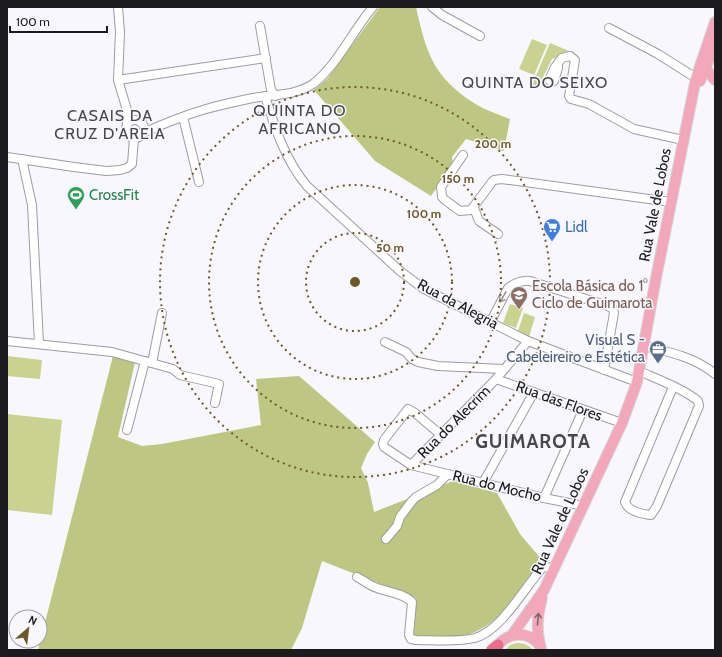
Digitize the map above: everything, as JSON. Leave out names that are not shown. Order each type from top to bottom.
[{"type":"main road","name":"Rua Vale de Lobos","points":[[544,590],[622,423],[638,382],[683,140],[704,50],[715,22]]},
{"type":"main road","name":"Rua Vale de Lobos","points":[[695,86],[710,68],[715,45]]},
{"type":"main road","name":"Rua Vale de Lobos","points":[[704,50],[704,64],[710,68]]},
{"type":"main road","points":[[695,86],[706,81],[715,81],[710,68],[715,56]]},
{"type":"main road","points":[[495,648],[504,639],[512,635],[544,590]]},
{"type":"main road","points":[[541,649],[537,635],[538,619],[544,590]]},
{"type":"main road","points":[[512,635],[526,636],[537,643],[541,649]]},
{"type":"street","points":[[118,7],[120,32],[118,80],[127,110],[126,132],[129,136],[134,138],[140,137],[143,133],[157,127],[207,109],[265,96],[275,96],[300,91],[318,79],[332,64],[373,7]]},
{"type":"street","points":[[432,7],[442,15],[480,36]]},
{"type":"street","points":[[260,26],[271,90],[275,96]]},
{"type":"street","points":[[609,28],[658,54],[695,86]]},
{"type":"street","points":[[558,64],[565,56],[570,56],[575,60],[569,96],[571,99],[589,104],[634,129],[683,140]]},
{"type":"street","points":[[118,80],[266,58]]},
{"type":"street","name":"Rua da Alegria","points":[[265,96],[286,153],[297,174],[307,186],[400,271],[424,289],[528,341],[638,382]]},
{"type":"street","points":[[127,110],[140,122],[144,130],[143,133]]},
{"type":"street","points":[[183,117],[198,182]]},
{"type":"street","points":[[127,123],[132,120],[157,127]]},
{"type":"street","points":[[7,157],[74,167],[120,170],[127,168],[132,164],[134,138]]},
{"type":"street","points":[[463,155],[441,187],[440,192],[445,200],[460,210],[469,211],[474,208],[492,182],[494,180],[502,179],[671,202]]},
{"type":"street","points":[[22,159],[32,205],[39,344]]},
{"type":"street","points":[[474,208],[479,221],[498,234]]},
{"type":"street","points":[[490,321],[508,288],[512,284],[523,280],[610,307],[614,313],[604,370]]},
{"type":"street","points":[[127,430],[149,362],[162,313]]},
{"type":"street","name":"Rua do Alecrim","points":[[411,465],[496,379],[528,341]]},
{"type":"street","points":[[7,342],[112,352],[173,369],[180,375],[219,384],[215,403]]},
{"type":"street","points":[[385,342],[409,353],[412,359],[418,362],[438,366],[503,370]]},
{"type":"street","points":[[644,346],[672,353],[694,361],[715,374]]},
{"type":"street","points":[[639,371],[693,396],[698,401],[699,406],[657,506],[651,515],[645,514],[629,508],[625,502],[673,387]]},
{"type":"street","name":"Rua das Flores","points":[[496,379],[622,423]]},
{"type":"street","points":[[483,483],[534,392]]},
{"type":"street","points":[[411,465],[384,447],[383,444],[405,412],[408,409],[411,410],[441,435]]},
{"type":"street","points":[[544,498],[583,410]]},
{"type":"street","name":"Rua do Mocho","points":[[411,465],[544,498],[584,506]]},
{"type":"street","points":[[386,539],[397,526],[400,517],[412,501],[416,497],[437,485],[448,474]]},
{"type":"street","points":[[357,577],[375,588],[402,596],[412,602],[409,635],[411,639],[458,639],[475,638],[491,629],[505,616],[543,567],[555,568]]},
{"type":"green space","points":[[380,7],[416,7],[428,50],[440,73],[460,93],[474,103],[510,119],[504,151],[466,139],[452,157],[453,164],[431,196],[375,161],[314,90],[327,79]]},
{"type":"green space","points":[[532,39],[547,45],[534,75],[519,69]]},
{"type":"green space","points":[[550,43],[569,51],[552,59],[540,83],[536,86],[532,85]]},
{"type":"green space","points":[[510,304],[523,308],[516,328],[503,323]]},
{"type":"green space","points":[[524,313],[535,317],[529,337],[518,331]]},
{"type":"green space","points":[[7,356],[42,360],[40,379],[7,376]]},
{"type":"green space","points":[[113,356],[135,362],[118,437],[142,446],[162,444],[261,425],[256,379],[299,376],[375,442],[367,454],[361,468],[368,483],[374,512],[453,481],[497,493],[520,534],[542,560],[510,604],[490,623],[467,635],[448,638],[414,636],[416,598],[322,561],[302,628],[291,650],[38,650],[48,649],[48,611]]},
{"type":"green space","points":[[7,414],[62,420],[52,515],[7,510]]},
{"type":"green space","points":[[516,643],[525,644],[533,650],[505,650],[510,645]]},
{"type":"place","name":"CrossFit","points":[[76,210]]},
{"type":"place","name":"Lidl","points":[[552,242]]},
{"type":"place","name":"Escola Básica do 1° Ciclo de Guimarota","points":[[519,310]]},
{"type":"place","name":"Visual S - Cabeleireiro e Estética","points":[[658,364]]},
{"type":"district","name":"QUINTA DO SEIXO","points":[[535,82]]},
{"type":"district","name":"QUINTA DO AFRICANO","points":[[300,119]]},
{"type":"district","name":"CASAIS DA CRUZ D'AREIA","points":[[110,124]]},
{"type":"district","name":"GUIMAROTA","points":[[533,441]]}]
